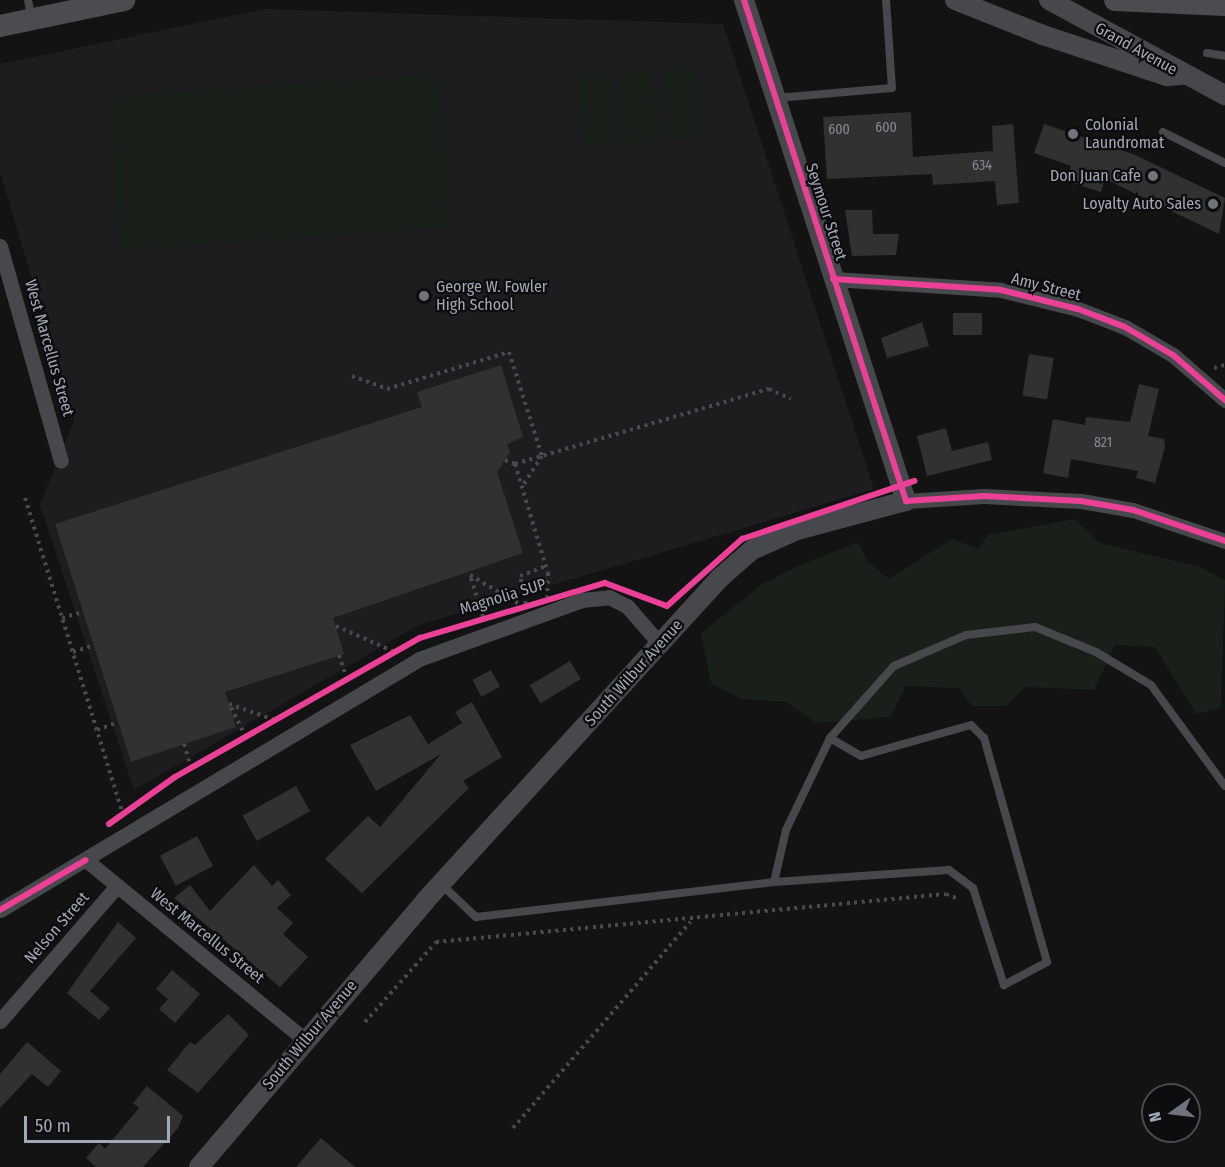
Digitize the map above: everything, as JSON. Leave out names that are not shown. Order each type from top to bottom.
[{"type":"main road","points":[[0,26],[30,10],[124,0]]},
{"type":"main road","points":[[1115,0],[1225,5]]},
{"type":"street","name":"Seymour Street","points":[[744,0],[906,501]]},
{"type":"street","points":[[955,0],[1055,39],[1167,76],[1183,75]]},
{"type":"street","name":"Grand Avenue","points":[[1049,0],[1183,75],[1225,95]]},
{"type":"street","name":"West Marcellus Street","points":[[0,246],[61,461]]},
{"type":"street","name":"Amy Street","points":[[833,279],[1001,290],[1078,309],[1125,327],[1173,355],[1225,400]]},
{"type":"street","name":"South Wilbur Avenue","points":[[199,1167],[305,1040],[441,884],[659,643],[752,550],[797,530],[906,501],[984,496],[1081,501],[1133,510],[1225,541]]},
{"type":"street","points":[[0,910],[86,860],[188,793],[419,659],[582,600],[609,597],[627,606],[659,643]]},
{"type":"street","name":"West Marcellus Street","points":[[86,860],[305,1040]]},
{"type":"street","name":"Nelson Street","points":[[0,1021],[117,886]]},
{"type":"lane","points":[[775,98],[892,88],[886,0]]},
{"type":"lane","points":[[1207,53],[1225,57]]},
{"type":"lane","points":[[1163,132],[1225,163]]},
{"type":"lane","points":[[774,882],[786,830],[830,738],[894,666],[966,635],[1035,627],[1096,652],[1151,685],[1225,786]]},
{"type":"lane","points":[[441,884],[476,917],[774,882],[949,870],[972,888],[1004,984],[1047,962],[984,738],[971,725],[861,756],[830,738]]},
{"type":"path","points":[[352,376],[387,389],[510,352],[542,456],[522,487]]},
{"type":"path","points":[[1214,368],[1225,365]]},
{"type":"path","points":[[505,459],[515,464],[769,389],[791,399]]},
{"type":"path","points":[[515,464],[546,566],[547,598]]},
{"type":"path","points":[[25,498],[122,811]]},
{"type":"path","points":[[525,605],[520,576],[546,566]]},
{"type":"path","points":[[483,617],[470,575],[525,605]]},
{"type":"path","points":[[62,618],[83,612]]},
{"type":"path","points":[[336,626],[395,652]]},
{"type":"path","points":[[73,652],[94,645]]},
{"type":"path","points":[[386,657],[404,647]]},
{"type":"path","points":[[339,655],[346,680]]},
{"type":"path","points":[[336,686],[356,674]]},
{"type":"path","points":[[246,737],[229,704],[275,720]]},
{"type":"path","points":[[266,726],[286,714]]},
{"type":"path","points":[[97,730],[118,722]]},
{"type":"path","points":[[237,742],[256,731]]},
{"type":"path","points":[[184,744],[191,768]]},
{"type":"path","points":[[183,773],[200,763]]},
{"type":"path","points":[[115,817],[131,805]]},
{"type":"path","points":[[365,1022],[436,942],[690,922],[946,894],[959,899]]},
{"type":"path","points":[[513,1128],[690,922]]},
{"type":"shaded area","name":"George W. Fowler High School","points":[[265,9],[723,24],[874,489],[419,625],[134,790],[40,505],[74,420],[0,172],[0,64]]},
{"type":"shaded area","points":[[696,68],[700,137],[668,139],[664,70]]},
{"type":"shaded area","points":[[653,72],[658,141],[626,143],[621,74]]},
{"type":"shaded area","points":[[438,74],[449,227],[120,250],[110,97]]},
{"type":"shaded area","points":[[611,74],[616,143],[584,145],[579,76]]},
{"type":"shaded area","points":[[1075,519],[1100,543],[1200,567],[1225,580],[1221,708],[1196,714],[1155,647],[1115,645],[1094,690],[1025,687],[1006,706],[972,706],[959,688],[906,686],[890,717],[816,723],[786,702],[741,699],[711,683],[701,633],[761,585],[795,567],[858,542],[867,561],[889,579],[952,539],[978,549],[988,535]]},
{"type":"building","points":[[911,112],[913,157],[993,151],[992,126],[1013,124],[1019,203],[997,205],[995,181],[933,185],[932,174],[827,179],[823,117]]},
{"type":"building","points":[[1044,124],[1133,154],[1225,198],[1219,234],[1105,179],[1101,192],[1066,181],[1071,166],[1034,153]]},
{"type":"building","points":[[845,210],[872,210],[873,234],[899,234],[896,255],[852,256]]},
{"type":"building","points":[[953,313],[982,313],[982,335],[953,335]]},
{"type":"building","points":[[922,322],[929,346],[887,358],[881,338]]},
{"type":"building","points":[[1029,354],[1054,358],[1047,399],[1022,395]]},
{"type":"building","points":[[501,365],[523,437],[507,444],[510,452],[497,472],[523,553],[333,618],[344,654],[225,692],[236,727],[131,762],[55,524],[422,407],[417,392]]},
{"type":"building","points":[[1139,384],[1159,389],[1148,436],[1164,439],[1165,447],[1155,483],[1136,478],[1138,471],[1071,459],[1068,478],[1043,473],[1053,419],[1085,425],[1086,417],[1130,422]]},
{"type":"building","points":[[946,428],[952,451],[988,442],[992,460],[927,476],[917,436]]},
{"type":"building","points":[[570,661],[581,679],[541,703],[530,685]]},
{"type":"building","points":[[491,670],[500,687],[481,697],[472,680]]},
{"type":"building","points":[[472,702],[502,757],[463,781],[469,788],[362,893],[325,859],[368,816],[380,827],[441,754],[376,791],[350,745],[410,715],[428,744],[462,723],[455,712]]},
{"type":"building","points":[[296,786],[310,811],[257,841],[243,816]]},
{"type":"building","points":[[197,836],[213,866],[176,886],[160,856]]},
{"type":"building","points":[[254,865],[272,886],[278,880],[291,895],[277,908],[293,923],[283,934],[308,957],[280,987],[174,898],[190,885],[210,911]]},
{"type":"building","points":[[118,922],[136,938],[90,991],[110,1008],[99,1020],[67,993]]},
{"type":"building","points":[[172,970],[200,994],[175,1023],[159,1009],[168,999],[156,989]]},
{"type":"building","points":[[228,1014],[249,1035],[198,1093],[167,1070],[190,1042],[195,1045]]},
{"type":"building","points":[[27,1042],[61,1071],[48,1087],[32,1074],[0,1108],[0,1074]]},
{"type":"building","points":[[147,1086],[183,1116],[178,1128],[143,1167],[96,1167],[86,1158],[99,1143],[105,1149],[139,1108],[133,1103]]},
{"type":"building","points":[[321,1138],[355,1167],[296,1167]]},
{"type":"cycle path","points":[[744,0],[906,501],[984,496],[1081,501],[1133,510],[1225,541]]},
{"type":"cycle path","points":[[833,279],[1001,290],[1078,309],[1125,327],[1173,355],[1225,400]]},
{"type":"cycle path","name":"Magnolia SUP","points":[[109,824],[175,777],[420,638],[605,583],[667,606],[742,539],[914,481]]},
{"type":"cycle path","points":[[0,910],[86,860]]},
{"type":"place","name":"Colonial Laundromat","points":[[1073,134]]},
{"type":"place","name":"Don Juan Cafe","points":[[1153,176]]},
{"type":"place","name":"Loyalty Auto Sales","points":[[1213,204]]},
{"type":"place","name":"George W. Fowler High School","points":[[424,296]]}]
